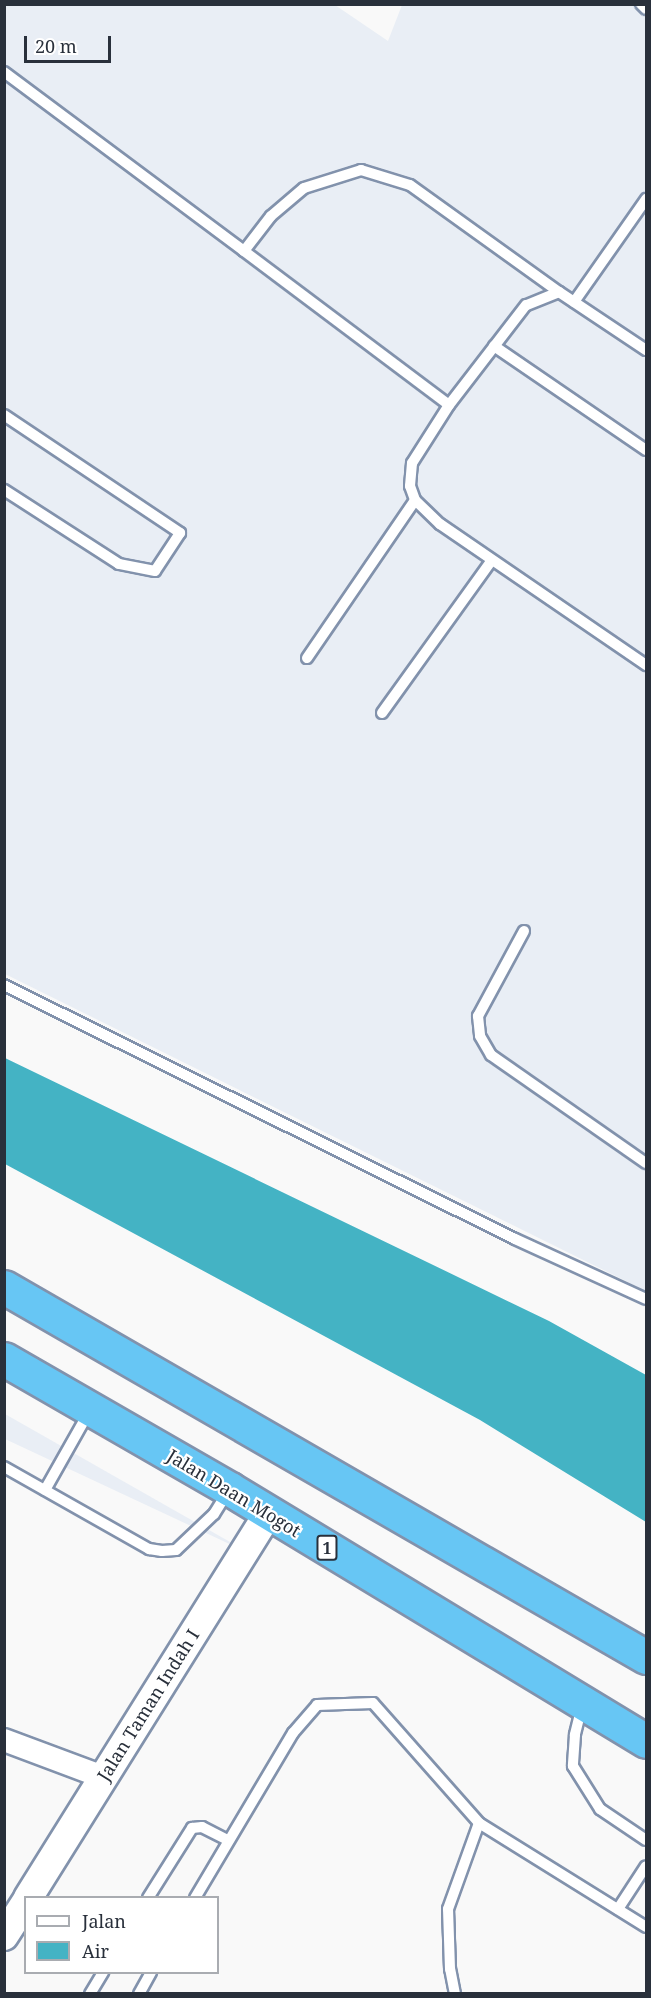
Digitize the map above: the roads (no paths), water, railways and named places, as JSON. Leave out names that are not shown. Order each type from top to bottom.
[{"type":"highway","points":[[4,1287],[646,1657]]},
{"type":"highway","name":"Jalan Daan Mogot","points":[[4,1359],[230,1489],[646,1741]]},
{"type":"street","name":"Jalan Taman Indah I","points":[[29,1896],[269,1513]]},
{"type":"street","points":[[4,1740],[104,1777]]},
{"type":"lane","points":[[641,4],[646,9]]},
{"type":"lane","points":[[4,72],[448,405]]},
{"type":"lane","points":[[244,251],[272,216],[304,188],[361,170],[410,185],[559,292],[646,350]]},
{"type":"lane","points":[[574,302],[646,199]]},
{"type":"lane","points":[[559,292],[526,305],[448,405],[412,463],[410,486],[415,500],[440,524],[646,665]]},
{"type":"lane","points":[[494,346],[646,450]]},
{"type":"lane","points":[[4,415],[180,533],[155,571],[119,564],[4,490]]},
{"type":"lane","points":[[307,658],[415,500]]},
{"type":"lane","points":[[382,713],[492,560]]},
{"type":"lane","points":[[524,931],[478,1016],[480,1036],[491,1055],[646,1163]]},
{"type":"lane","points":[[4,985],[515,1239],[646,1299]]},
{"type":"lane","points":[[45,1490],[91,1408]]},
{"type":"lane","points":[[4,1467],[149,1549],[162,1551],[176,1550],[214,1514],[230,1489]]},
{"type":"lane","points":[[196,1896],[293,1732],[317,1705],[373,1703],[479,1824],[618,1909],[645,1923]]},
{"type":"lane","points":[[583,1703],[575,1735],[573,1766],[600,1809],[646,1840]]},
{"type":"lane","points":[[455,1994],[450,1969],[448,1909],[479,1824]]},
{"type":"lane","points":[[149,1896],[192,1828],[202,1827],[228,1840]]},
{"type":"lane","points":[[618,1909],[646,1866]]},
{"type":"lane","points":[[90,1994],[102,1974]]},
{"type":"lane","points":[[139,1994],[150,1974]]},
{"type":"water","points":[[5,1058],[549,1321],[646,1375],[646,1522],[480,1420],[5,1164]]}]
